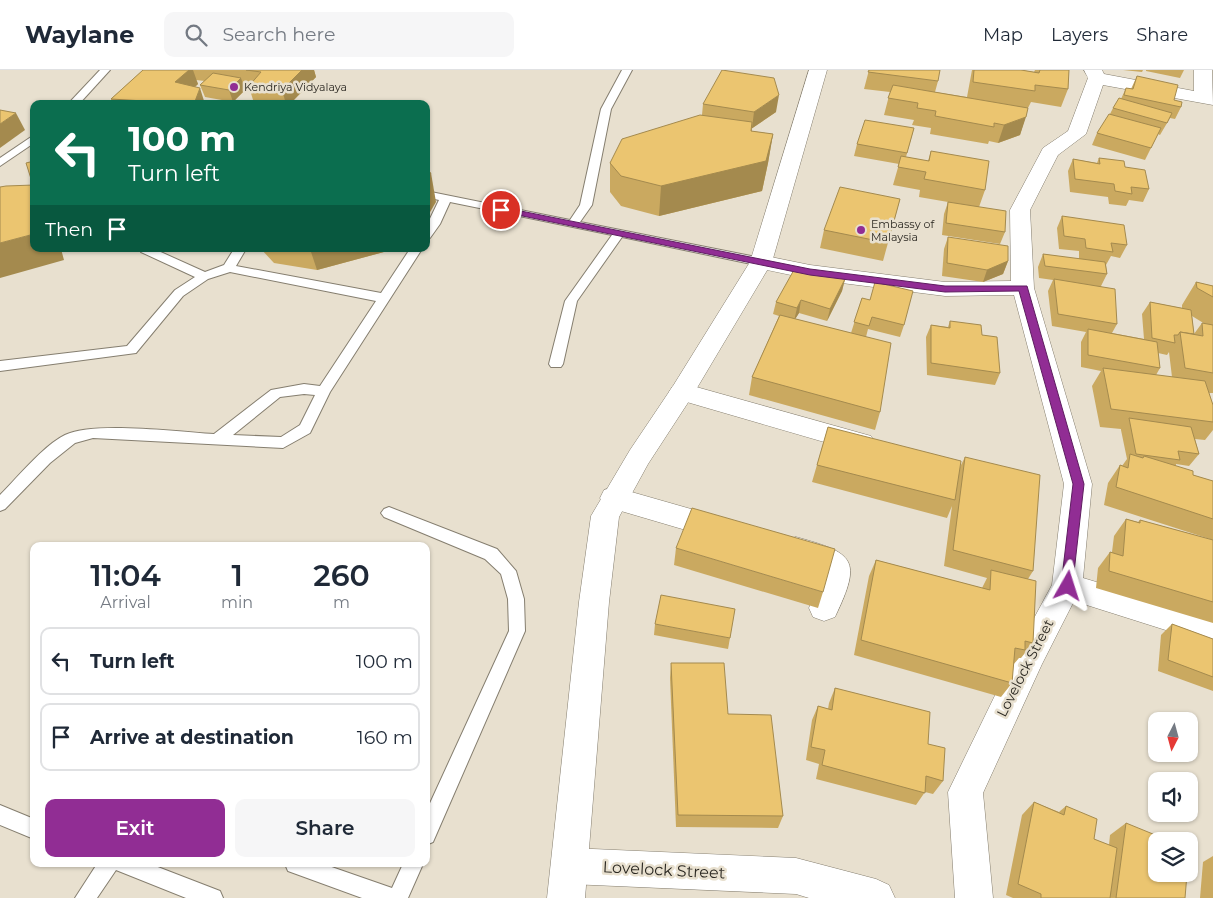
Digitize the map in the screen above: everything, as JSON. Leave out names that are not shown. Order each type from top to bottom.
[{"type":"street","points":[[568,882],[594,602],[605,516],[614,498],[682,392],[760,262],[818,70]]},
{"type":"street","points":[[1095,74],[1208,99],[1203,70]]},
{"type":"street","name":"Lovelock Street","points":[[974,898],[964,792],[1031,654],[1068,586],[1078,484],[1023,288],[1020,210],[1050,152],[1076,134],[1095,74]]},
{"type":"street","points":[[760,262],[828,275],[945,289],[1023,288]]},
{"type":"street","points":[[682,392],[887,450]]},
{"type":"street","points":[[614,498],[745,535]]},
{"type":"street","points":[[772,543],[832,561],[837,568],[837,573],[824,608]]},
{"type":"street","points":[[1068,586],[1213,632]]},
{"type":"street","name":"Lovelock Street","points":[[568,882],[796,876],[876,898]]},
{"type":"lane","points":[[77,100],[105,70]]},
{"type":"lane","points":[[573,224],[586,205],[606,109],[627,70]]},
{"type":"lane","points":[[0,163],[30,141]]},
{"type":"lane","points":[[430,195],[760,262]]},
{"type":"lane","points":[[430,230],[446,198]]},
{"type":"lane","points":[[556,364],[571,301],[619,234]]},
{"type":"lane","points":[[152,252],[204,276]]},
{"type":"lane","points":[[230,268],[238,252]]},
{"type":"lane","points":[[0,505],[45,459],[70,439],[93,434],[283,442],[305,429],[324,391],[414,252]]},
{"type":"lane","points":[[0,366],[131,350],[179,293],[204,276],[230,268],[384,298]]},
{"type":"lane","points":[[218,439],[276,394],[304,389],[324,391]]},
{"type":"lane","points":[[389,514],[491,554],[508,571],[516,599],[517,631],[430,826]]},
{"type":"lane","points":[[0,815],[30,826]]},
{"type":"lane","points":[[85,898],[107,867]]},
{"type":"lane","points":[[132,867],[213,898]]},
{"type":"lane","points":[[303,867],[391,898]]},
{"type":"lane","points":[[398,898],[412,867]]},
{"type":"building","points":[[143,70],[189,70],[175,82],[200,88],[196,100],[111,99]]},
{"type":"building","points":[[246,70],[302,70],[282,90],[249,86],[261,72]]},
{"type":"building","points":[[722,70],[774,78],[779,95],[754,112],[703,104]]},
{"type":"building","points":[[869,70],[940,70],[938,81],[868,72]]},
{"type":"building","points":[[974,70],[1021,70],[1039,73],[1040,70],[1069,70],[1068,89],[1035,85],[1035,91],[973,82]]},
{"type":"building","points":[[213,73],[241,78],[229,90],[200,85]]},
{"type":"building","points":[[1137,76],[1178,85],[1174,100],[1182,102],[1181,107],[1124,95],[1126,88],[1133,89]]},
{"type":"building","points":[[893,85],[1028,108],[1026,117],[1004,125],[994,123],[994,127],[935,116],[936,111],[917,108],[918,103],[888,98]]},
{"type":"building","points":[[1119,98],[1172,113],[1167,123],[1113,108]]},
{"type":"building","points":[[0,110],[16,113],[0,124]]},
{"type":"building","points":[[1109,114],[1161,128],[1151,148],[1097,133]]},
{"type":"building","points":[[700,115],[752,122],[751,131],[773,134],[766,161],[661,186],[621,176],[610,163],[622,139]]},
{"type":"building","points":[[865,120],[914,128],[907,153],[857,144]]},
{"type":"building","points":[[931,151],[989,161],[985,190],[924,179],[926,172],[898,167],[901,156],[929,161]]},
{"type":"building","points":[[1099,158],[1124,161],[1125,167],[1145,170],[1149,189],[1131,187],[1132,194],[1115,191],[1114,184],[1075,179],[1073,159],[1100,164]]},
{"type":"building","points":[[30,162],[30,176],[26,163]]},
{"type":"building","points":[[30,185],[30,235],[0,243],[0,187]]},
{"type":"building","points":[[840,187],[900,199],[888,243],[824,230]]},
{"type":"building","points":[[948,202],[1006,211],[1005,232],[946,223]]},
{"type":"building","points":[[1062,216],[1124,225],[1127,245],[1111,243],[1113,252],[1086,248],[1085,239],[1064,236]]},
{"type":"building","points":[[948,237],[1008,246],[1008,261],[987,270],[947,263]]},
{"type":"building","points":[[1043,254],[1105,262],[1107,274],[1045,266]]},
{"type":"building","points":[[795,268],[813,273],[815,270],[845,279],[830,309],[801,300],[797,308],[776,302]]},
{"type":"building","points":[[1054,279],[1115,289],[1117,324],[1058,314]]},
{"type":"building","points":[[875,282],[913,291],[904,325],[872,317],[869,326],[854,322],[862,298],[870,300]]},
{"type":"building","points":[[1196,282],[1213,286],[1213,297],[1197,288]]},
{"type":"building","points":[[1150,302],[1191,310],[1194,334],[1180,332],[1178,335],[1174,335],[1175,343],[1152,338]]},
{"type":"building","points":[[780,315],[891,343],[880,412],[752,377]]},
{"type":"building","points":[[950,321],[981,325],[982,335],[997,337],[1000,373],[931,363],[931,325],[950,328]]},
{"type":"building","points":[[1202,323],[1213,325],[1213,373],[1185,368],[1180,332],[1203,336]]},
{"type":"building","points":[[1088,329],[1157,342],[1160,368],[1088,355]]},
{"type":"building","points":[[1103,368],[1205,381],[1213,405],[1213,422],[1111,409]]},
{"type":"building","points":[[1129,418],[1191,427],[1199,454],[1178,451],[1180,460],[1136,454]]},
{"type":"building","points":[[828,427],[961,461],[955,500],[817,465]]},
{"type":"building","points":[[1130,454],[1143,458],[1144,456],[1193,471],[1193,475],[1213,481],[1213,519],[1116,487],[1120,465],[1128,468]]},
{"type":"building","points":[[965,457],[1040,475],[1033,571],[953,550]]},
{"type":"building","points":[[692,508],[835,549],[823,592],[676,548]]},
{"type":"building","points":[[1126,519],[1140,523],[1140,520],[1213,540],[1213,602],[1109,571],[1110,552],[1123,556]]},
{"type":"building","points":[[876,560],[990,590],[991,570],[1036,581],[1033,643],[1025,641],[1025,650],[1015,648],[1012,683],[861,640]]},
{"type":"building","points":[[661,595],[735,609],[730,638],[655,624]]},
{"type":"building","points":[[1172,624],[1213,639],[1213,677],[1168,660]]},
{"type":"building","points":[[671,663],[724,663],[728,714],[771,715],[783,816],[678,815]]},
{"type":"building","points":[[835,688],[930,712],[928,744],[945,748],[943,781],[926,776],[925,793],[822,765],[825,750],[811,747],[818,706],[832,710]]},
{"type":"building","points":[[1034,802],[1064,815],[1066,806],[1097,819],[1094,839],[1117,848],[1110,898],[1041,898],[1041,894],[1018,884]]},
{"type":"building","points":[[1126,823],[1148,832],[1148,882],[1186,882],[1185,898],[1116,898]]},
{"type":"place","name":"Kendriya Vidyalaya","points":[[234,87]]},
{"type":"place","name":"Embassy of Malaysia","points":[[861,230]]},
{"type":"route","points":[[501,210],[810,272],[945,289],[1023,288],[1078,484],[1068,586]]}]
